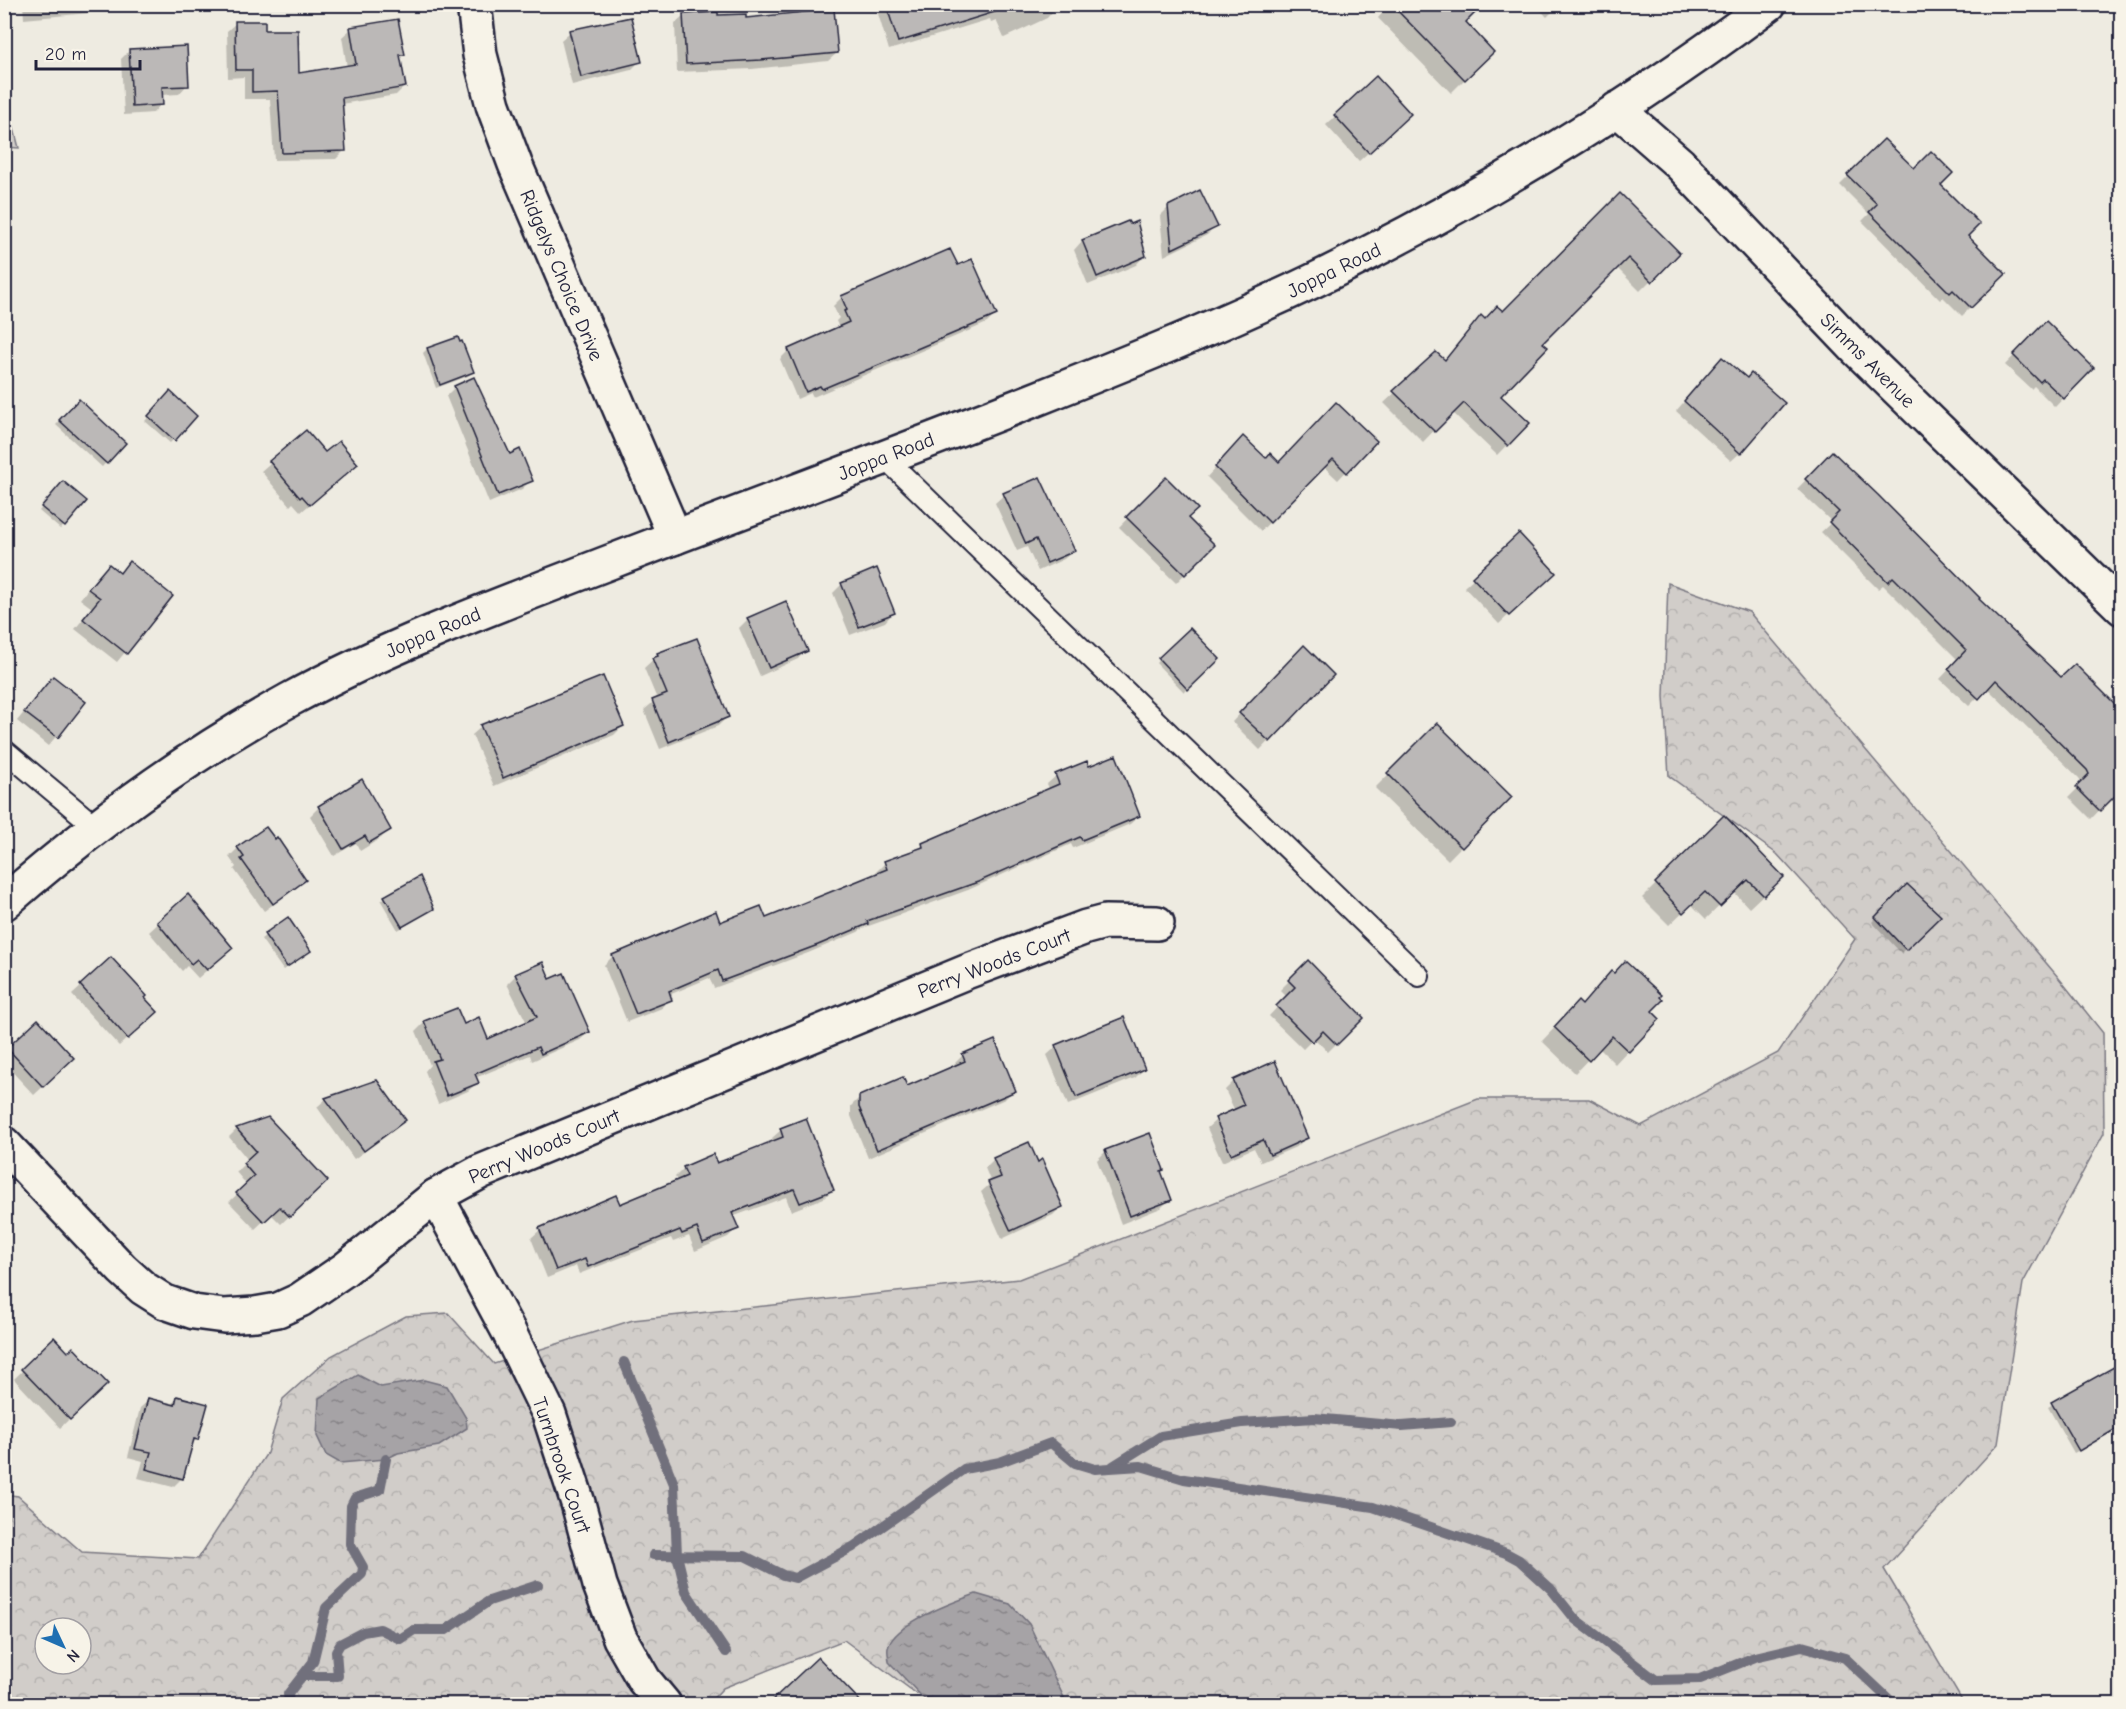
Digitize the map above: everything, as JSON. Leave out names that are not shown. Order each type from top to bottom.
[{"type":"street","name":"Ridgelys Choice Drive","points":[[474,4],[480,55],[493,105],[515,164],[675,537]]},
{"type":"street","name":"Joppa Road","points":[[4,903],[141,793],[259,717],[326,681],[455,622],[1158,350],[1293,290],[1358,259],[1493,187],[1617,109],[1769,4]]},
{"type":"street","name":"Simms Avenue","points":[[1617,109],[1680,164],[1856,349],[2121,608]]},
{"type":"street","name":"Perry Woods Court","points":[[4,1144],[122,1269],[143,1288],[165,1302],[194,1312],[224,1316],[278,1310],[300,1300],[344,1270],[436,1196],[480,1172],[983,966],[1105,922],[1157,923]]},
{"type":"street","name":"Turnbrook Court","points":[[436,1196],[509,1332],[549,1414],[578,1503],[600,1585],[620,1638],[644,1680],[663,1704]]},
{"type":"lane","points":[[884,457],[1419,975]]},
{"type":"lane","points":[[4,750],[96,827]]},
{"type":"green space","points":[[5,93],[19,148],[5,147]]},
{"type":"green space","points":[[1668,583],[1749,612],[2103,1033],[2104,1133],[2023,1283],[1998,1444],[1884,1569],[1964,1704],[959,1704],[917,1694],[844,1640],[723,1688],[708,1704],[5,1704],[4,1494],[18,1496],[82,1552],[198,1559],[267,1453],[283,1399],[331,1356],[406,1316],[448,1313],[494,1364],[633,1320],[1019,1279],[1478,1099],[1589,1099],[1641,1126],[1778,1053],[1855,939],[1777,854],[1669,776],[1664,696]]},
{"type":"water","points":[[358,1375],[381,1387],[424,1380],[447,1386],[466,1418],[467,1428],[439,1446],[398,1453],[386,1459],[340,1463],[326,1455],[317,1436],[319,1398]]},
{"type":"water","points":[[976,1594],[1010,1604],[1029,1624],[1067,1704],[929,1704],[889,1662],[888,1648],[901,1630],[912,1622],[953,1602]]},
{"type":"building","points":[[886,4],[997,4],[998,11],[898,42]]},
{"type":"building","points":[[1391,4],[1484,4],[1466,22],[1494,52],[1465,80]]},
{"type":"building","points":[[834,9],[838,53],[686,64],[683,14],[718,12],[718,15],[746,14],[746,18]]},
{"type":"building","points":[[631,17],[642,62],[581,77],[569,30]]},
{"type":"building","points":[[398,19],[405,55],[400,55],[406,87],[342,98],[346,151],[282,153],[278,91],[252,92],[252,70],[236,70],[235,21],[265,21],[265,30],[298,30],[299,73],[356,64],[350,27]]},
{"type":"building","points":[[187,46],[189,86],[162,87],[163,105],[132,107],[129,49]]},
{"type":"building","points":[[1376,76],[1411,114],[1369,153],[1334,115]]},
{"type":"building","points":[[1884,139],[1914,168],[1931,151],[1953,173],[1941,185],[1980,224],[1968,236],[2006,274],[1971,308],[1953,290],[1950,293],[1869,212],[1877,204],[1847,175]]},
{"type":"building","points":[[1200,190],[1218,227],[1172,249],[1168,206]]},
{"type":"building","points":[[1620,193],[1680,253],[1652,282],[1628,258],[1543,343],[1548,347],[1501,396],[1530,423],[1508,446],[1464,403],[1435,432],[1393,391],[1436,352],[1445,360],[1481,315],[1485,319],[1497,306],[1503,311]]},
{"type":"building","points":[[1128,221],[1130,224],[1137,221],[1146,256],[1097,277],[1082,240]]},
{"type":"building","points":[[950,249],[958,265],[972,259],[997,315],[822,389],[820,386],[806,392],[788,349],[849,322],[841,296]]},
{"type":"building","points":[[2046,321],[2094,368],[2064,399],[2043,379],[2040,382],[2013,355]]},
{"type":"building","points":[[458,337],[460,342],[462,341],[474,372],[440,385],[427,348]]},
{"type":"building","points":[[1722,357],[1747,378],[1751,373],[1785,403],[1741,454],[1684,401]]},
{"type":"building","points":[[474,377],[510,454],[520,449],[533,481],[498,495],[454,386]]},
{"type":"building","points":[[170,391],[197,416],[175,441],[148,416]]},
{"type":"building","points":[[79,399],[126,443],[107,464],[59,420]]},
{"type":"building","points":[[1336,402],[1377,441],[1347,473],[1333,459],[1270,523],[1215,467],[1243,436],[1266,458],[1270,453],[1279,462]]},
{"type":"building","points":[[306,430],[325,452],[339,441],[358,464],[310,505],[302,496],[300,498],[269,461]]},
{"type":"building","points":[[1832,451],[1979,599],[2061,677],[2075,664],[2121,710],[2121,790],[2100,811],[2076,787],[2089,774],[2087,770],[1996,680],[1979,699],[1948,669],[1966,650],[1893,577],[1888,582],[1829,522],[1839,512],[1805,479]]},
{"type":"building","points":[[1040,477],[1075,551],[1047,563],[1036,539],[1026,544],[1003,493]]},
{"type":"building","points":[[1166,477],[1198,509],[1188,518],[1215,545],[1185,575],[1126,517]]},
{"type":"building","points":[[63,481],[87,501],[65,527],[41,507]]},
{"type":"building","points":[[1519,533],[1556,573],[1509,616],[1472,577]]},
{"type":"building","points":[[129,561],[173,596],[127,654],[83,619],[100,598],[88,589],[109,564],[120,573]]},
{"type":"building","points":[[877,568],[895,613],[859,627],[841,583]]},
{"type":"building","points":[[786,601],[808,651],[769,668],[747,618]]},
{"type":"building","points":[[1190,628],[1220,659],[1188,690],[1158,658]]},
{"type":"building","points":[[697,638],[729,717],[669,742],[652,700],[667,694],[652,658],[658,656],[657,653]]},
{"type":"building","points":[[1304,645],[1334,675],[1270,742],[1239,713]]},
{"type":"building","points":[[53,676],[86,702],[58,738],[24,712]]},
{"type":"building","points":[[603,676],[624,726],[503,778],[480,725]]},
{"type":"building","points":[[1437,723],[1512,797],[1462,848],[1387,773]]},
{"type":"building","points":[[1116,755],[1140,816],[1082,840],[1080,837],[978,882],[867,921],[868,924],[818,945],[722,981],[718,970],[669,991],[672,1000],[636,1014],[612,955],[716,911],[720,922],[761,906],[766,918],[887,869],[884,861],[923,847],[922,843],[1059,784],[1055,774],[1087,761],[1089,766]]},
{"type":"building","points":[[362,779],[391,830],[369,843],[365,836],[343,849],[318,806]]},
{"type":"building","points":[[1724,815],[1784,877],[1764,896],[1748,880],[1720,907],[1705,892],[1683,913],[1655,883]]},
{"type":"building","points":[[266,827],[275,839],[277,837],[306,880],[273,904],[241,859],[244,857],[237,847]]},
{"type":"building","points":[[420,876],[434,909],[402,927],[384,896]]},
{"type":"building","points":[[1907,884],[1941,916],[1906,950],[1875,917]]},
{"type":"building","points":[[188,894],[233,948],[207,970],[197,959],[191,964],[157,922]]},
{"type":"building","points":[[288,917],[311,951],[287,967],[264,934]]},
{"type":"building","points":[[111,957],[147,996],[145,998],[158,1012],[128,1039],[80,985]]},
{"type":"building","points":[[1308,960],[1364,1018],[1337,1045],[1323,1031],[1312,1042],[1276,1006],[1295,987],[1288,980]]},
{"type":"building","points":[[1625,961],[1662,995],[1660,997],[1663,1000],[1652,1011],[1660,1019],[1629,1052],[1612,1036],[1589,1061],[1554,1027],[1578,1001],[1582,1005],[1611,971],[1614,973]]},
{"type":"building","points":[[543,962],[550,979],[564,973],[590,1032],[541,1054],[538,1047],[475,1074],[479,1083],[447,1096],[433,1061],[440,1059],[424,1021],[457,1008],[464,1024],[479,1017],[488,1039],[537,1017],[515,974]]},
{"type":"building","points":[[1124,1017],[1145,1069],[1076,1097],[1055,1045]]},
{"type":"building","points":[[38,1019],[74,1058],[43,1087],[7,1048]]},
{"type":"building","points":[[995,1040],[1016,1091],[877,1150],[859,1107],[859,1096],[903,1077],[907,1086],[965,1061],[962,1054]]},
{"type":"building","points":[[1275,1061],[1308,1138],[1270,1155],[1263,1140],[1231,1154],[1215,1118],[1244,1105],[1233,1080]]},
{"type":"building","points":[[377,1080],[406,1120],[364,1151],[325,1098]]},
{"type":"building","points":[[268,1117],[328,1181],[290,1217],[280,1207],[264,1222],[236,1193],[254,1176],[243,1163],[256,1151],[236,1128]]},
{"type":"building","points":[[806,1118],[834,1190],[800,1203],[794,1189],[732,1213],[739,1229],[703,1243],[697,1228],[682,1234],[680,1230],[588,1267],[585,1259],[556,1270],[539,1228],[616,1195],[620,1204],[687,1176],[683,1167],[713,1154],[717,1163],[783,1137],[780,1128]]},
{"type":"building","points":[[1150,1133],[1172,1200],[1130,1216],[1105,1150]]},
{"type":"building","points":[[1029,1142],[1038,1162],[1042,1159],[1063,1207],[1011,1231],[988,1182],[1001,1177],[993,1158]]},
{"type":"building","points":[[54,1337],[68,1352],[73,1347],[108,1384],[70,1420],[21,1369]]},
{"type":"building","points":[[2121,1363],[2121,1426],[2079,1451],[2051,1402]]},
{"type":"building","points":[[177,1396],[208,1404],[198,1440],[194,1439],[183,1479],[146,1469],[151,1452],[135,1449],[148,1398],[175,1405]]},
{"type":"building","points":[[818,1657],[863,1704],[768,1704]]},
{"type":"waterway","points":[[624,1362],[674,1484],[677,1555],[686,1592],[726,1652]]},
{"type":"waterway","points":[[1113,1466],[1161,1436],[1242,1423],[1314,1418],[1402,1426],[1451,1422]]},
{"type":"waterway","points":[[653,1555],[745,1556],[783,1575],[795,1578],[853,1547],[964,1469],[1000,1462],[1051,1443],[1075,1463],[1095,1469],[1141,1466],[1184,1479],[1373,1507],[1506,1553],[1519,1560],[1551,1589],[1575,1619],[1656,1680],[1700,1679],[1755,1657],[1802,1646],[1845,1658],[1894,1704]]},
{"type":"waterway","points":[[289,1704],[288,1694],[313,1662],[326,1608],[362,1574],[363,1567],[350,1544],[351,1506],[355,1498],[380,1490],[386,1459]]},
{"type":"waterway","points":[[303,1676],[338,1676],[336,1651],[340,1644],[363,1632],[380,1629],[400,1639],[414,1630],[446,1630],[489,1601],[538,1585]]}]
